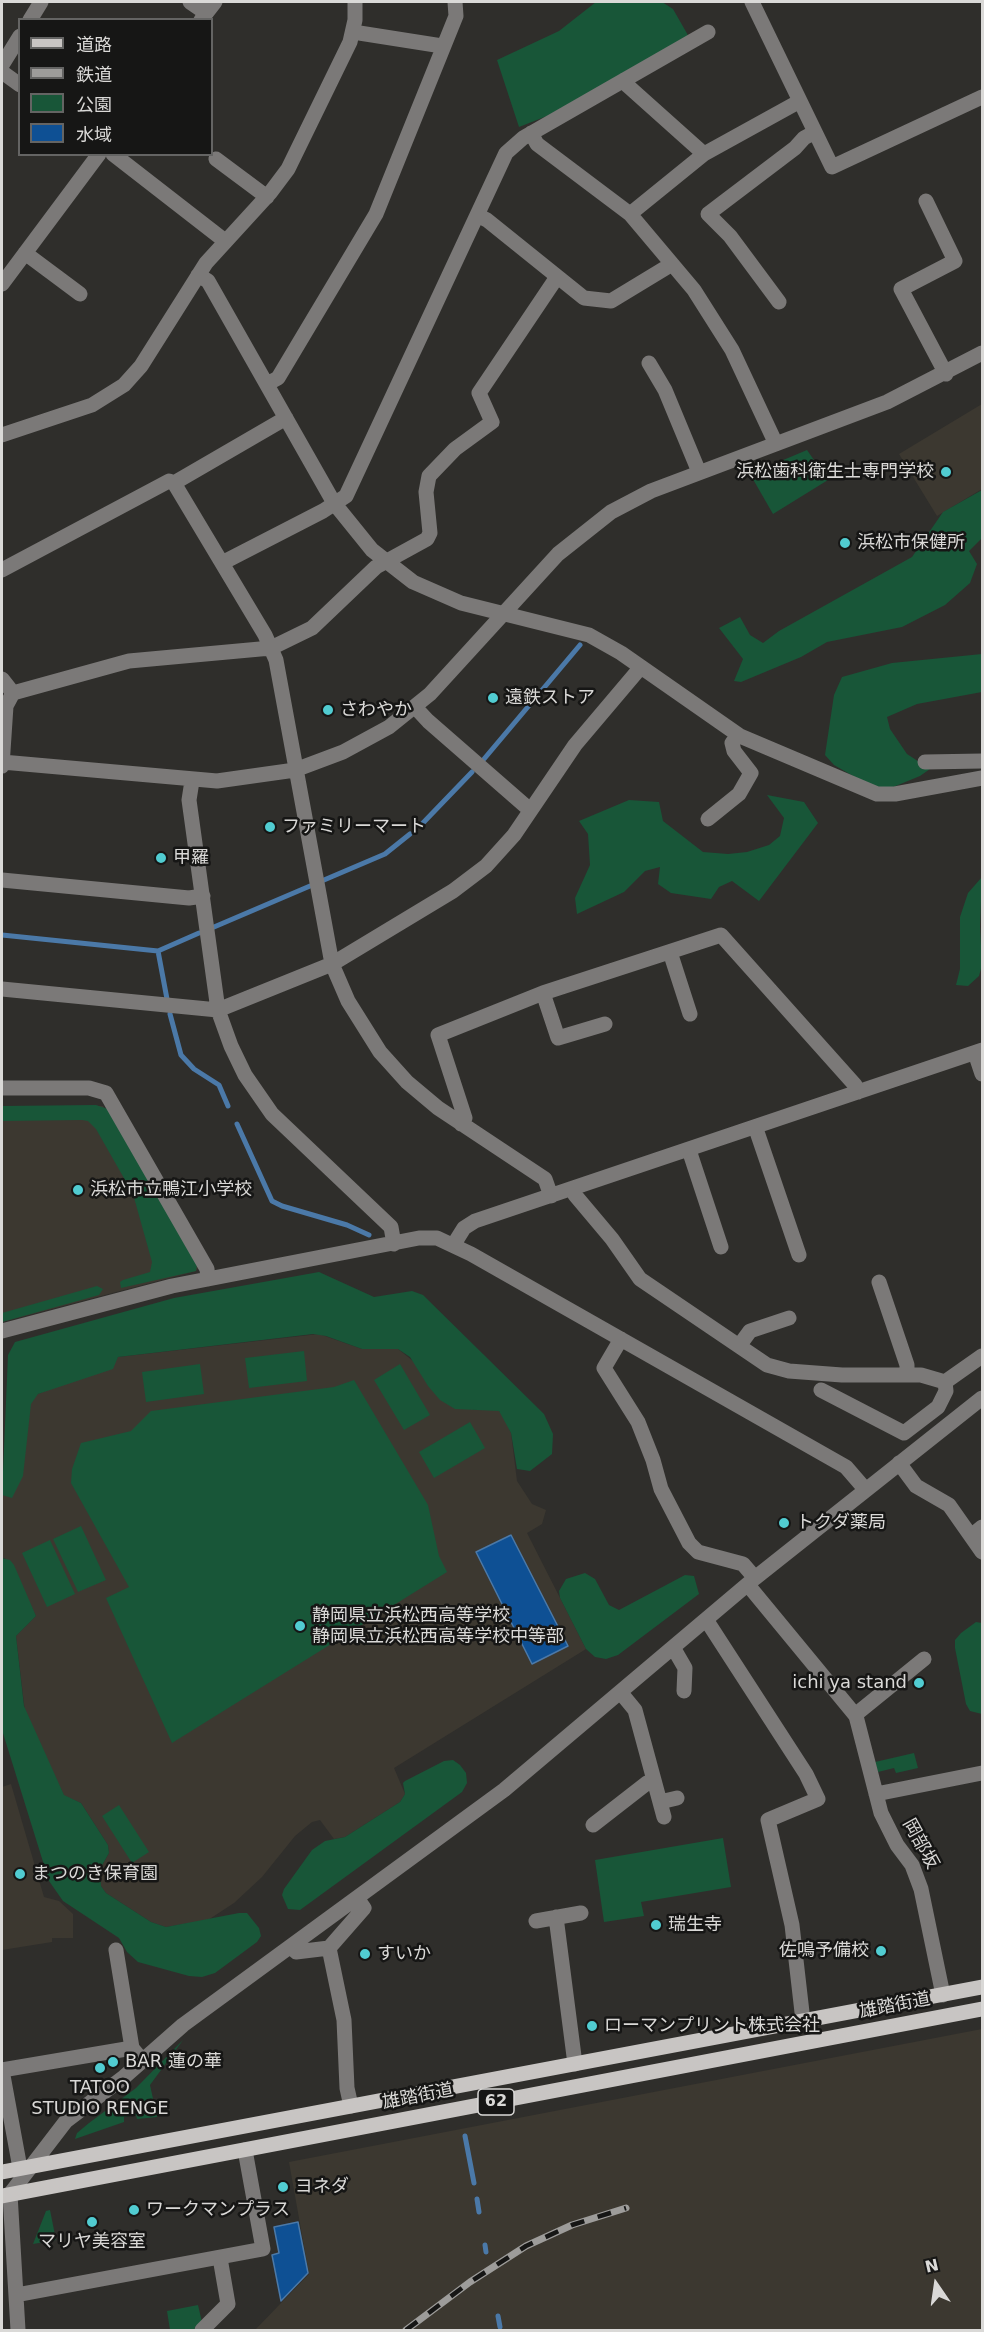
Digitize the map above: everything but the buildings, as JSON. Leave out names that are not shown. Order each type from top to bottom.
[{"type":"main road","name":"雄踏街道","points":[[2,2172],[982,1987]]},
{"type":"main road","name":"雄踏街道","points":[[6,2195],[982,2009]]},
{"type":"street","points":[[31,18],[41,2]]},
{"type":"street","points":[[190,2],[207,11]]},
{"type":"street","points":[[2,435],[92,405],[124,385],[148,356],[198,275],[225,241],[267,197],[295,156],[353,32],[355,2]]},
{"type":"street","points":[[267,384],[278,378],[375,214],[456,16],[455,2]]},
{"type":"street","points":[[752,2],[832,168],[982,97]]},
{"type":"street","points":[[353,32],[442,46]]},
{"type":"street","points":[[222,563],[346,496],[506,153],[531,133],[708,32]]},
{"type":"street","points":[[2,65],[18,39]]},
{"type":"street","points":[[2,72],[18,84]]},
{"type":"street","points":[[624,80],[704,154]]},
{"type":"street","points":[[630,214],[704,154],[800,101]]},
{"type":"street","points":[[779,302],[730,236],[708,214],[795,148],[804,138],[815,132]]},
{"type":"street","points":[[531,133],[537,144],[630,214],[694,290],[732,350],[776,444]]},
{"type":"street","points":[[2,284],[98,156]]},
{"type":"street","points":[[116,156],[225,241]]},
{"type":"street","points":[[216,159],[267,197]]},
{"type":"street","points":[[926,201],[955,261],[901,289],[946,374]]},
{"type":"street","points":[[477,215],[487,220],[584,298],[611,301],[672,264]]},
{"type":"street","points":[[25,253],[80,294]]},
{"type":"street","points":[[198,275],[208,281],[334,503],[360,538],[386,563],[413,582],[444,597],[504,614],[581,631],[641,667],[738,735],[877,794],[895,794],[982,778]]},
{"type":"street","points":[[557,277],[479,393],[492,422],[455,449],[429,476],[426,492],[430,533],[427,539],[376,567],[320,622],[271,648],[129,661],[13,693],[6,706],[2,764],[192,781],[243,780],[297,769],[366,740],[415,706],[448,676],[558,554],[592,525],[630,500],[887,402],[946,374],[982,353]]},
{"type":"street","points":[[649,363],[665,390],[699,472]]},
{"type":"street","points":[[174,483],[286,418]]},
{"type":"street","points":[[2,570],[169,481],[174,483],[271,648],[280,673],[332,964],[348,1001],[380,1052],[422,1096],[546,1179],[551,1196]]},
{"type":"street","points":[[2,989],[218,1010],[332,964],[470,879],[501,851],[574,745],[641,667]]},
{"type":"street","points":[[2,679],[13,693]]},
{"type":"street","points":[[415,706],[428,721],[530,810]]},
{"type":"street","points":[[708,819],[739,794],[751,772],[734,751],[732,743],[738,735]]},
{"type":"street","points":[[926,762],[982,761]]},
{"type":"street","points":[[192,781],[189,800],[218,1010],[237,1061],[262,1102],[294,1138],[391,1227],[394,1244]]},
{"type":"street","points":[[2,880],[189,898],[203,896]]},
{"type":"street","points":[[461,1124],[465,1118],[438,1035],[543,993],[721,935],[855,1085],[858,1092]]},
{"type":"street","points":[[669,952],[690,1014]]},
{"type":"street","points":[[543,993],[558,1038],[605,1024]]},
{"type":"street","points":[[454,1244],[469,1224],[979,1052],[982,1074]]},
{"type":"street","points":[[2,1088],[89,1088],[106,1093],[207,1269],[208,1279]]},
{"type":"street","points":[[756,1129],[799,1255]]},
{"type":"street","points":[[689,1150],[721,1247]]},
{"type":"street","points":[[573,1188],[575,1196],[612,1239],[640,1279],[767,1365],[789,1371],[842,1375],[921,1375],[945,1382]]},
{"type":"street","points":[[2,1331],[119,1299],[208,1279],[428,1237],[454,1244],[846,1467],[865,1489]]},
{"type":"street","points":[[879,1282],[907,1365],[907,1375]]},
{"type":"street","points":[[739,1346],[750,1331],[789,1318]]},
{"type":"street","points":[[621,1339],[604,1368],[638,1422],[653,1460],[661,1489],[689,1543],[698,1552],[743,1564],[751,1582],[855,1715],[924,1659]]},
{"type":"street","points":[[945,1382],[982,1356]]},
{"type":"street","points":[[821,1390],[904,1433],[938,1407],[946,1390],[945,1382]]},
{"type":"street","points":[[18,2331],[6,2195],[25,2167],[66,2121],[183,2025],[504,1790],[751,1582],[982,1398]]},
{"type":"street","points":[[899,1463],[916,1486],[949,1505],[977,1531],[982,1552]]},
{"type":"street","points":[[707,1621],[806,1774],[818,1799],[768,1820],[792,1925],[803,2021]]},
{"type":"street","points":[[674,1649],[685,1668],[684,1691]]},
{"type":"street","points":[[621,1693],[635,1710],[662,1809],[677,1798]]},
{"type":"street","name":"岡部坂","points":[[855,1715],[881,1813],[897,1845],[912,1865],[921,1889],[943,1995]]},
{"type":"street","points":[[876,1794],[982,1773]]},
{"type":"street","points":[[593,1825],[647,1783],[654,1781]]},
{"type":"street","points":[[291,1946],[296,1952],[329,1948],[364,1908],[357,1898]]},
{"type":"street","points":[[536,1920],[581,1913]]},
{"type":"street","points":[[556,1917],[575,2064]]},
{"type":"street","points":[[329,1948],[344,2020],[347,2088],[351,2106]]},
{"type":"street","points":[[116,1950],[132,2048],[142,2060]]},
{"type":"street","points":[[25,2167],[2,2070],[132,2048]]},
{"type":"street","points":[[16,2295],[264,2249],[244,2150]]},
{"type":"street","points":[[202,2331],[228,2304],[220,2258]]},
{"type":"shaded area","name":"浜松歯科衛生士専門学校","points":[[982,404],[982,489],[937,516],[899,454]]},
{"type":"shaded area","name":"浜松市立鴨江小学校","points":[[2,1106],[103,1106],[198,1268],[196,1271],[2,1322]]},
{"type":"shaded area","name":"静岡県立浜松西高等学校 静岡県立浜松西高等学校中等部","points":[[319,1334],[362,1349],[398,1349],[474,1410],[490,1408],[499,1411],[505,1417],[511,1433],[517,1481],[532,1504],[546,1510],[542,1524],[527,1533],[586,1649],[394,1768],[405,1794],[400,1802],[345,1837],[334,1839],[320,1820],[312,1822],[295,1836],[262,1877],[234,1903],[208,1920],[166,1927],[151,1922],[106,1893],[101,1886],[100,1869],[109,1853],[108,1845],[81,1803],[64,1796],[25,1712],[16,1636],[36,1616],[5,1558],[2,1558],[2,1483],[18,1427],[33,1397],[38,1394],[115,1361],[118,1357]]},
{"type":"shaded area","name":"まつのき保育園","points":[[11,1784],[44,1897],[59,1901],[73,1914],[73,1938],[52,1938],[52,1942],[2,1950],[2,1787]]},
{"type":"shaded area","points":[[982,2029],[982,2330],[255,2330],[309,2274],[289,2162]]},
{"type":"green space","points":[[596,2],[662,2],[673,9],[689,37],[547,116],[519,127],[497,60],[559,31]]},
{"type":"green space","points":[[807,450],[828,480],[773,514],[750,474]]},
{"type":"green space","points":[[982,490],[982,538],[969,551],[977,564],[970,583],[945,605],[902,627],[827,642],[801,657],[741,682],[734,681],[743,659],[719,628],[740,617],[750,635],[763,643],[779,631],[912,557],[943,512]]},
{"type":"green space","points":[[982,654],[982,692],[917,704],[887,717],[890,729],[907,754],[930,769],[920,776],[881,792],[834,765],[825,755],[834,695],[842,677],[892,663]]},
{"type":"green space","points":[[767,795],[804,802],[818,823],[759,901],[732,881],[719,887],[711,899],[671,893],[658,884],[660,867],[645,871],[624,892],[577,914],[575,898],[590,865],[588,834],[579,821],[629,800],[659,802],[663,821],[703,852],[728,854],[747,852],[769,845],[780,836],[784,818]]},
{"type":"green space","points":[[982,877],[980,926],[982,965],[979,976],[968,986],[956,985],[960,969],[960,917],[968,893]]},
{"type":"green space","points":[[96,1105],[108,1109],[197,1265],[196,1271],[121,1288],[120,1282],[123,1280],[150,1272],[152,1262],[133,1194],[96,1129],[88,1121],[82,1120],[2,1121],[2,1106]]},
{"type":"green space","points":[[319,1272],[374,1297],[412,1291],[423,1295],[544,1414],[553,1434],[552,1454],[530,1471],[517,1469],[511,1433],[499,1411],[455,1409],[440,1400],[428,1386],[410,1357],[398,1349],[362,1349],[326,1336],[313,1334],[118,1357],[113,1369],[38,1394],[31,1404],[23,1476],[12,1498],[2,1495],[8,1355],[15,1342],[174,1298]]},
{"type":"green space","points":[[97,1286],[103,1289],[99,1295],[2,1322],[2,1313]]},
{"type":"green space","points":[[304,1351],[307,1381],[249,1388],[245,1358]]},
{"type":"green space","points":[[200,1364],[204,1394],[146,1402],[142,1372]]},
{"type":"green space","points":[[400,1364],[430,1415],[404,1430],[374,1380]]},
{"type":"green space","points":[[354,1380],[428,1505],[439,1556],[447,1572],[172,1743],[106,1598],[129,1587],[71,1483],[72,1469],[81,1443],[131,1431],[151,1411],[334,1387]]},
{"type":"green space","points":[[470,1422],[485,1448],[434,1478],[419,1452]]},
{"type":"green space","points":[[81,1526],[106,1580],[78,1592],[53,1539]]},
{"type":"green space","points":[[50,1540],[75,1594],[47,1607],[22,1553]]},
{"type":"green space","points":[[2,1558],[10,1560],[14,1565],[36,1616],[16,1636],[24,1706],[64,1795],[81,1803],[108,1845],[109,1853],[100,1869],[101,1886],[106,1893],[151,1922],[166,1927],[247,1913],[259,1928],[261,1936],[257,1942],[215,1973],[202,1977],[189,1976],[138,1962],[127,1952],[119,1938],[63,1901],[49,1881],[2,1730]]},
{"type":"green space","points":[[585,1573],[595,1579],[609,1605],[619,1610],[685,1575],[694,1576],[699,1594],[618,1655],[606,1659],[595,1657],[586,1649],[560,1598],[559,1591],[566,1579]]},
{"type":"green space","points":[[976,1622],[982,1623],[982,1714],[970,1711],[966,1704],[955,1648],[955,1640]]},
{"type":"green space","points":[[914,1753],[918,1768],[896,1773],[894,1768],[878,1772],[875,1762]]},
{"type":"green space","points":[[453,1760],[466,1773],[467,1783],[462,1792],[300,1910],[288,1909],[282,1895],[284,1889],[312,1850],[325,1841],[345,1837],[400,1802],[405,1794],[403,1783],[405,1781],[444,1761]]},
{"type":"green space","points":[[119,1805],[149,1852],[132,1863],[102,1816]]},
{"type":"green space","points":[[723,1838],[731,1887],[641,1902],[644,1916],[604,1922],[595,1860]]},
{"type":"green space","points":[[183,2040],[150,2085],[157,2117],[137,2119],[136,2115],[124,2117],[124,2122],[75,2139],[77,2133],[136,2088]]},
{"type":"green space","points":[[50,2210],[56,2240],[33,2244],[46,2211]]},
{"type":"green space","points":[[198,2305],[202,2322],[193,2330],[170,2330],[167,2311]]},
{"type":"water","points":[[511,1535],[568,1646],[532,1664],[476,1552]]},
{"type":"water","points":[[298,2222],[308,2273],[281,2301],[272,2255],[279,2253],[274,2227]]},
{"type":"waterway","points":[[484,759],[580,645]]},
{"type":"waterway","points":[[421,825],[472,772]]},
{"type":"waterway","points":[[324,880],[385,854],[410,834]]},
{"type":"waterway","points":[[214,927],[310,886]]},
{"type":"waterway","points":[[2,935],[158,951],[199,933]]},
{"type":"waterway","points":[[158,951],[167,999]]},
{"type":"waterway","points":[[170,1014],[181,1055],[194,1069],[219,1085],[228,1106]]},
{"type":"waterway","points":[[237,1124],[272,1201],[347,1225],[369,1235]]},
{"type":"waterway","points":[[465,2136],[474,2183]]},
{"type":"waterway","points":[[477,2199],[479,2212]]},
{"type":"waterway","points":[[485,2245],[486,2252]]},
{"type":"waterway","points":[[498,2316],[500,2327]]},
{"type":"railway","points":[[406,2330],[470,2282],[526,2246],[572,2225],[626,2208]]},
{"type":"place","name":"浜松歯科衛生士専門学校","points":[[946,472]]},
{"type":"place","name":"浜松市保健所","points":[[845,543]]},
{"type":"place","name":"遠鉄ストア","points":[[493,698]]},
{"type":"place","name":"さわやか","points":[[328,710]]},
{"type":"place","name":"ファミリーマート","points":[[270,827]]},
{"type":"place","name":"甲羅","points":[[161,858]]},
{"type":"place","name":"浜松市立鴨江小学校","points":[[78,1190]]},
{"type":"place","name":"トクダ薬局","points":[[784,1523]]},
{"type":"place","name":"静岡県立浜松西高等学校 静岡県立浜松西高等学校中等部","points":[[300,1626]]},
{"type":"place","name":"ichi ya stand","points":[[919,1683]]},
{"type":"place","name":"まつのき保育園","points":[[20,1874]]},
{"type":"place","name":"瑞生寺","points":[[656,1925]]},
{"type":"place","name":"佐鳴予備校","points":[[881,1951]]},
{"type":"place","name":"すいか","points":[[365,1954]]},
{"type":"place","name":"ローマンプリント株式会社","points":[[592,2026]]},
{"type":"place","name":"BAR 蓮の華","points":[[113,2062]]},
{"type":"place","name":"TATOO STUDIO RENGE","points":[[100,2068]]},
{"type":"place","name":"ヨネダ","points":[[283,2187]]},
{"type":"place","name":"ワークマンプラス","points":[[134,2210]]},
{"type":"place","name":"マリヤ美容室","points":[[92,2222]]}]
